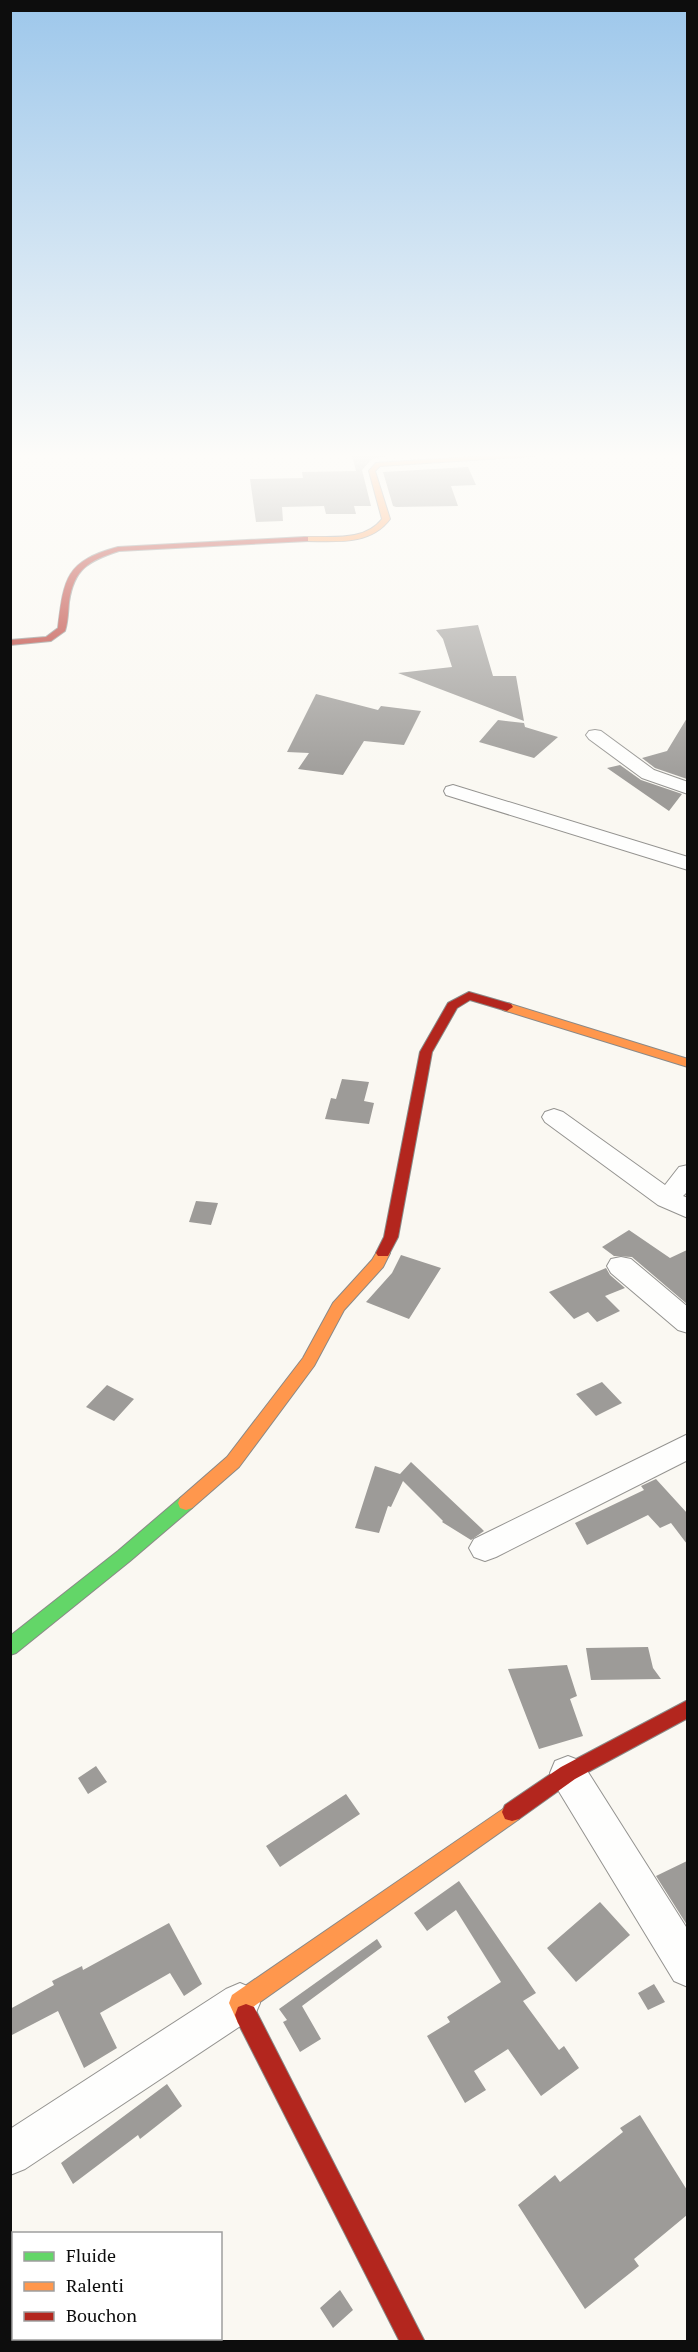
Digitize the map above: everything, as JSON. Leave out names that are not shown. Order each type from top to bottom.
[{"type":"street","points":[[10,643],[48,639],[62,629],[70,576],[81,566]]},
{"type":"street","points":[[595,735],[648,774],[687,789]]},
{"type":"street","points":[[453,790],[687,864]]},
{"type":"street","points":[[10,1647],[124,1556],[233,1462],[309,1362],[338,1307],[378,1263],[391,1237],[426,1052],[452,1006],[459,1000],[475,996],[687,1063]]},
{"type":"street","points":[[554,1117],[677,1204],[687,1173]]},
{"type":"street","points":[[621,1266],[687,1323]]},
{"type":"street","points":[[485,1548],[687,1446]]},
{"type":"street","points":[[10,2154],[240,2003],[568,1773],[687,1708]]},
{"type":"street","points":[[568,1773],[687,1967]]},
{"type":"street","points":[[240,2003],[413,2342]]},
{"type":"building","points":[[478,625],[493,676],[516,676],[524,721],[398,673],[452,667],[443,639],[436,630]]},
{"type":"building","points":[[316,694],[378,710],[381,706],[421,711],[404,745],[364,741],[343,775],[298,769],[309,753],[287,752]]},
{"type":"building","points":[[687,718],[687,779],[655,768],[642,758],[667,751]]},
{"type":"building","points":[[498,720],[524,723],[525,727],[558,737],[534,758],[479,742]]},
{"type":"building","points":[[620,765],[641,780],[682,794],[669,811],[607,768]]},
{"type":"building","points":[[342,1079],[369,1082],[364,1101],[374,1103],[369,1124],[325,1119],[331,1098],[336,1099]]},
{"type":"building","points":[[196,1201],[218,1203],[211,1225],[189,1222]]},
{"type":"building","points":[[629,1230],[670,1258],[687,1250],[687,1304],[632,1257],[614,1256],[602,1247]]},
{"type":"building","points":[[401,1255],[441,1268],[409,1319],[366,1302],[392,1273]]},
{"type":"building","points":[[606,1268],[610,1275],[625,1288],[605,1296],[620,1311],[597,1322],[588,1312],[574,1319],[549,1292]]},
{"type":"building","points":[[602,1382],[622,1403],[596,1416],[576,1394]]},
{"type":"building","points":[[107,1385],[134,1399],[114,1421],[86,1407]]},
{"type":"building","points":[[411,1462],[484,1531],[471,1540],[442,1522],[403,1481],[391,1507],[388,1506],[379,1533],[355,1528],[375,1466],[400,1474]]},
{"type":"building","points":[[656,1479],[687,1513],[687,1544],[671,1523],[660,1528],[648,1515],[587,1545],[575,1523],[644,1490],[641,1486]]},
{"type":"building","points":[[648,1647],[653,1668],[661,1679],[591,1680],[586,1648]]},
{"type":"building","points":[[567,1665],[577,1696],[570,1699],[583,1736],[539,1749],[508,1669]]},
{"type":"building","points":[[96,1766],[107,1782],[88,1794],[78,1778]]},
{"type":"building","points":[[346,1794],[360,1814],[280,1867],[266,1846]]},
{"type":"building","points":[[687,1861],[687,1925],[656,1876]]},
{"type":"building","points":[[459,1881],[536,1993],[523,2001],[559,2050],[564,2046],[579,2068],[541,2096],[508,2049],[474,2071],[486,2090],[465,2103],[427,2036],[450,2022],[447,2017],[501,1982],[456,1910],[427,1931],[414,1913]]},
{"type":"building","points":[[600,1902],[630,1935],[576,1982],[547,1948]]},
{"type":"building","points":[[169,1923],[202,1984],[184,1996],[170,1973],[100,2013],[117,2048],[84,2068],[58,2011],[10,2036],[10,2009],[54,1985],[52,1981],[82,1966],[83,1970]]},
{"type":"building","points":[[377,1939],[382,1947],[302,2006],[321,2039],[300,2052],[283,2022],[287,2020],[279,2009]]},
{"type":"building","points":[[654,1984],[665,2002],[648,2010],[638,1993]]},
{"type":"building","points":[[167,2084],[182,2106],[140,2139],[138,2135],[73,2184],[61,2163]]},
{"type":"building","points":[[640,2115],[687,2190],[687,2215],[634,2259],[639,2266],[585,2309],[518,2205],[555,2175],[560,2182],[623,2132],[620,2128]]},
{"type":"building","points":[[340,2290],[353,2310],[333,2328],[320,2308]]},
{"type":"traffic: fast","points":[[10,1647],[186,1503]]},
{"type":"traffic: slow","points":[[507,1007],[688,1063]]},
{"type":"traffic: slow","points":[[186,1503],[233,1462],[309,1362],[338,1307],[378,1263],[383,1253]]},
{"type":"traffic: slow","points":[[246,2015],[240,2003],[512,1812]]},
{"type":"traffic: jam","points":[[10,643],[48,639],[62,629],[68,586],[72,576],[82,566]]},
{"type":"traffic: jam","points":[[383,1253],[391,1237],[426,1052],[452,1006],[469,996],[507,1007]]},
{"type":"traffic: jam","points":[[512,1812],[568,1773],[688,1708]]},
{"type":"traffic: jam","points":[[246,2015],[413,2342]]}]
